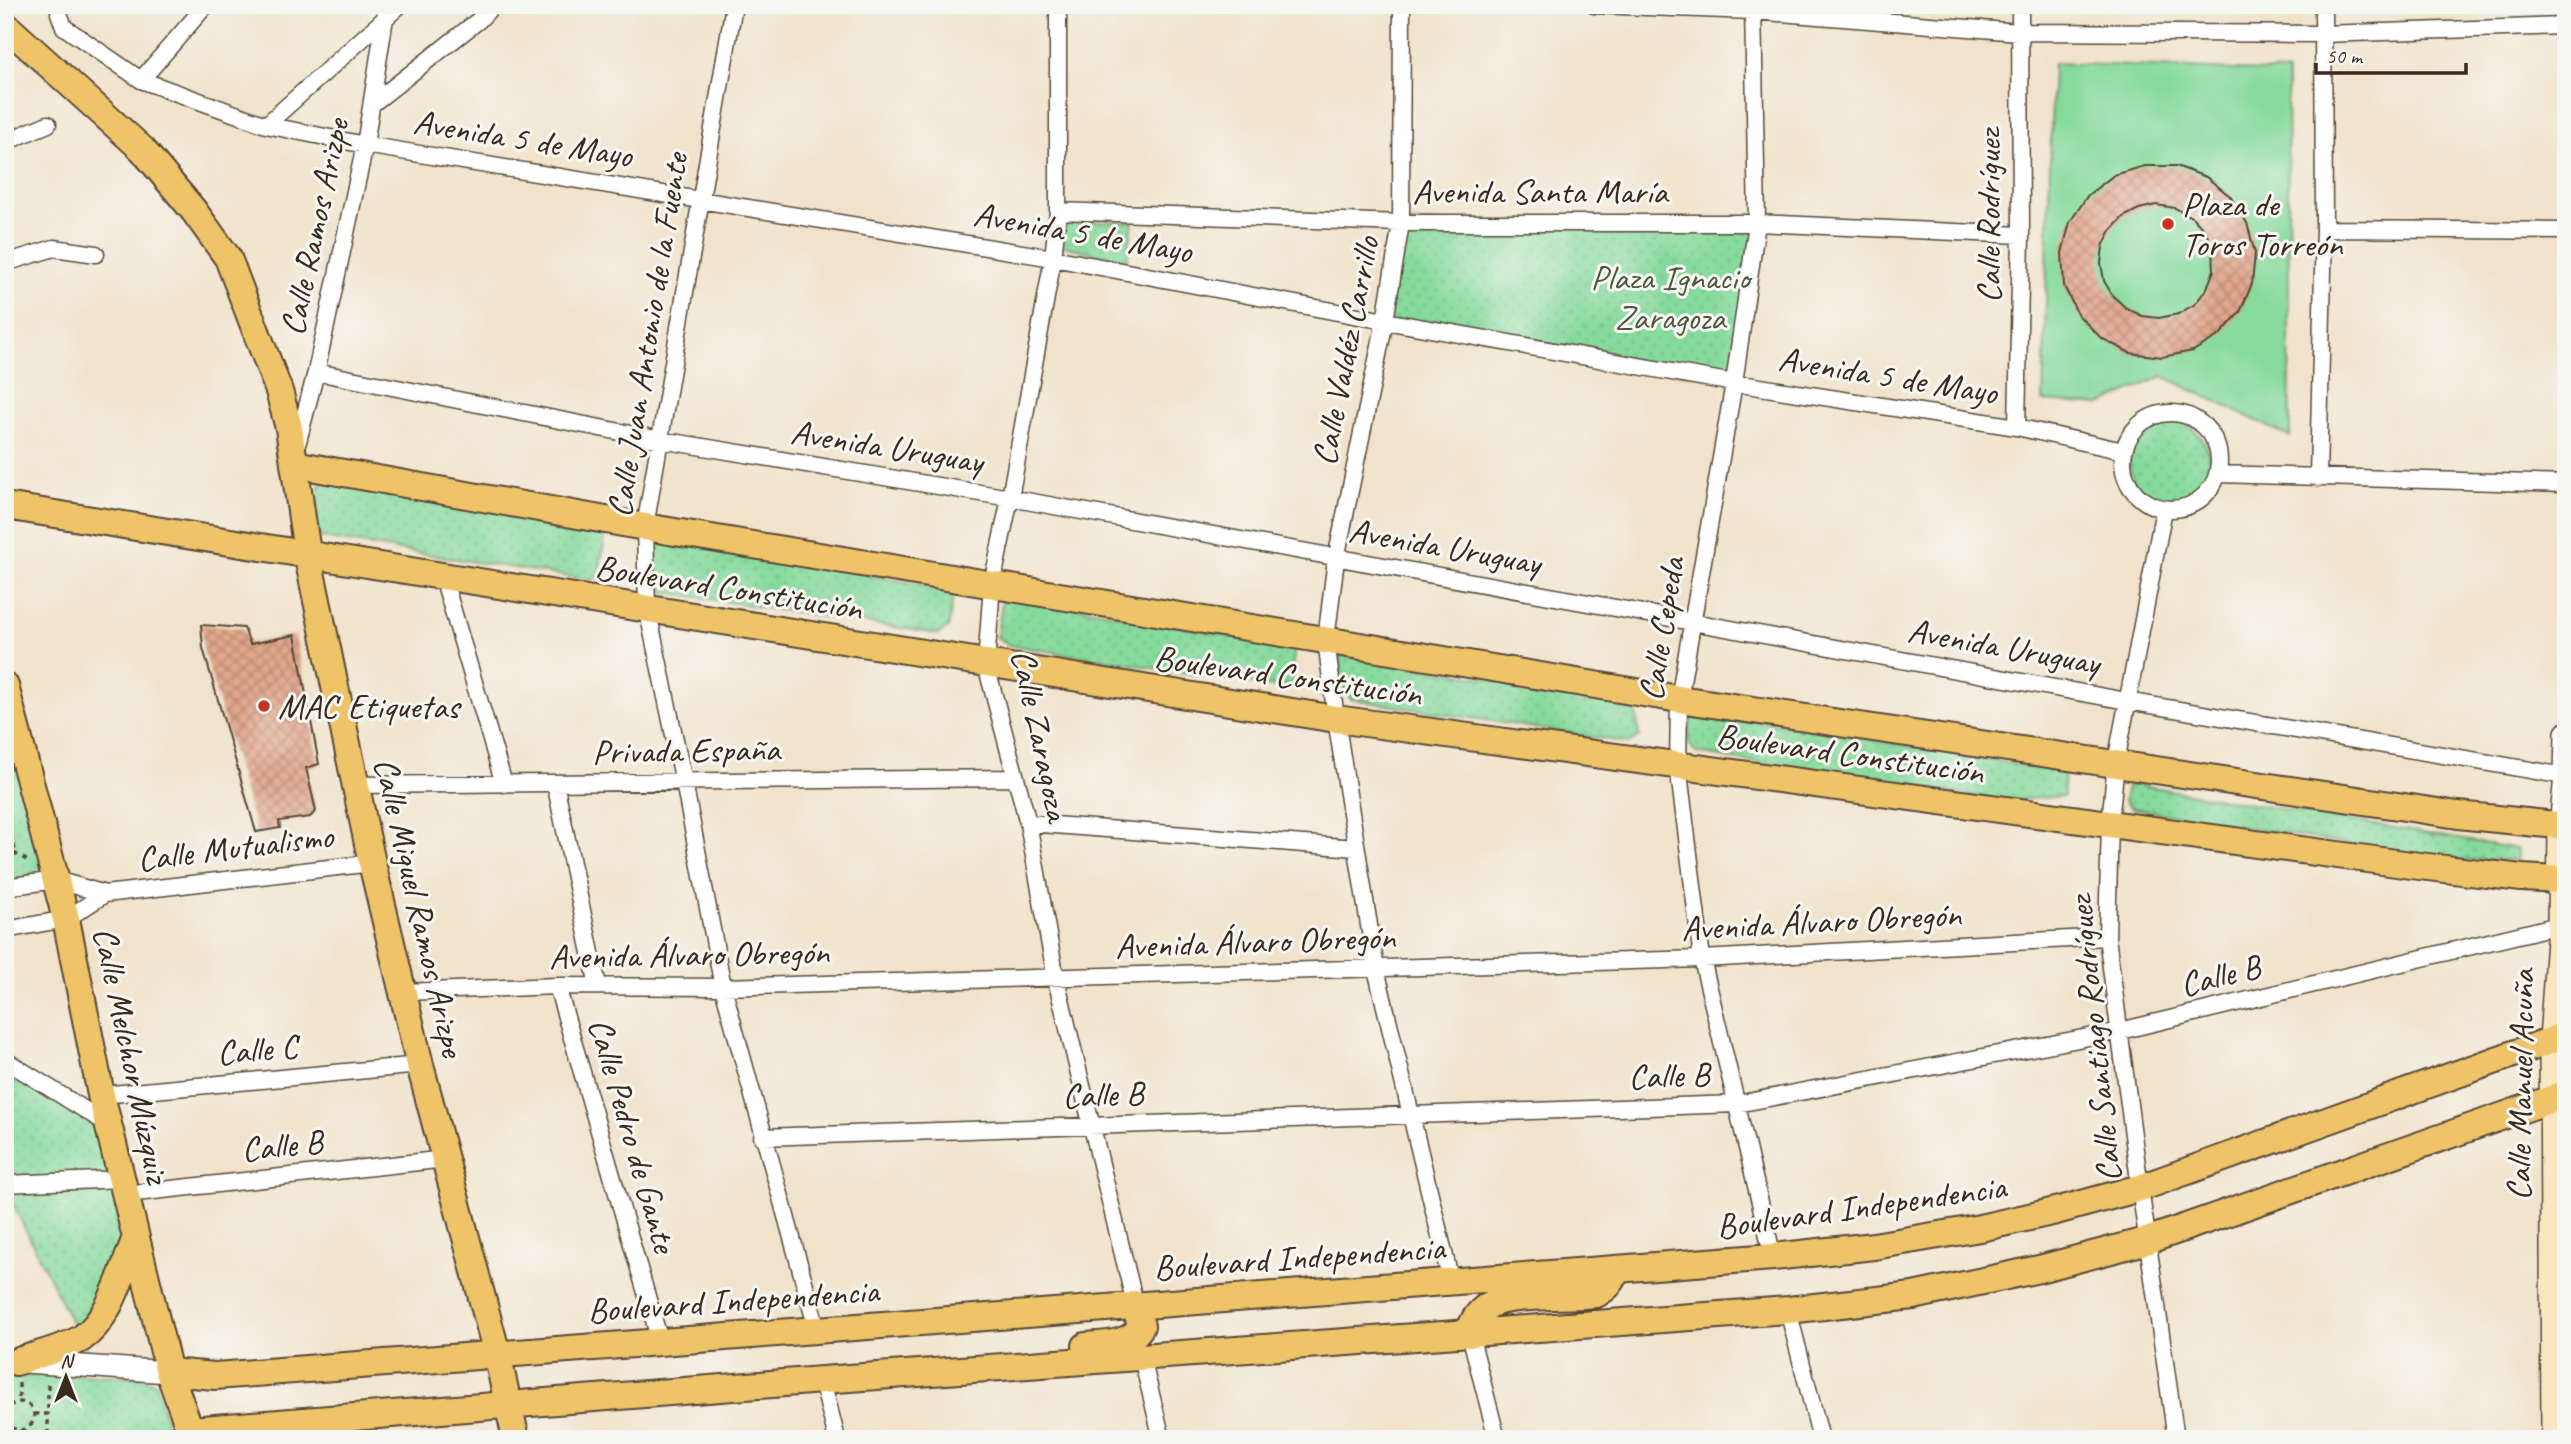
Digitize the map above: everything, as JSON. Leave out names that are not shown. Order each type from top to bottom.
[{"type":"main road","name":"Calle Miguel Ramos Arizpe","points":[[5,24],[142,149],[194,211],[228,258],[279,391],[289,428],[307,553],[372,863],[420,1065],[497,1354],[516,1439]]},
{"type":"main road","name":"Boulevard Constitución","points":[[294,462],[645,527],[1679,699],[2459,815],[2563,826]]},
{"type":"main road","name":"Boulevard Constitución","points":[[5,506],[1336,719],[2425,866],[2522,878],[2563,879]]},
{"type":"main road","name":"Calle Melchor Múzquiz","points":[[5,685],[66,919],[101,1095],[186,1436]]},
{"type":"main road","name":"Calle Manuel Acuña","points":[[2553,1439],[2559,1128],[2559,925],[2563,879],[2563,826]]},
{"type":"main road","name":"Boulevard Independencia","points":[[169,1372],[215,1376],[1773,1257],[1874,1246],[1980,1228],[2140,1188],[2558,1038]]},
{"type":"main road","points":[[186,1436],[507,1405],[1788,1310],[1913,1296],[2039,1269],[2149,1240],[2558,1096]]},
{"type":"main road","points":[[13,1366],[82,1339],[109,1303],[136,1238]]},
{"type":"main road","points":[[1471,1334],[1471,1325],[1478,1313],[1495,1302],[1596,1294],[1607,1288],[1614,1279],[1616,1269]]},
{"type":"main road","points":[[1013,1368],[1036,1350],[1129,1339],[1141,1326],[1135,1304]]},
{"type":"street","points":[[141,80],[206,5]]},
{"type":"street","points":[[266,125],[386,12],[401,5]]},
{"type":"street","points":[[372,104],[478,20],[493,5]]},
{"type":"street","name":"Calle Juan Antonio de la Fuente","points":[[734,5],[645,527],[647,608],[723,987],[762,1137],[817,1329]]},
{"type":"street","name":"Calle Zaragoza","points":[[1058,5],[1058,211],[1054,258],[992,584],[986,665],[1028,823],[1056,979],[1094,1126],[1135,1304]]},
{"type":"street","name":"Calle Valdéz Carrillo","points":[[1402,5],[1401,223],[1385,321],[1336,559],[1326,640],[1376,969],[1451,1282]]},
{"type":"street","points":[[1594,5],[1753,8],[2019,32],[2322,34],[2566,26]]},
{"type":"street","name":"Calle Rodríguez","points":[[2017,427],[2021,235],[2020,5]]},
{"type":"street","points":[[2318,478],[2324,229],[2322,5]]},
{"type":"street","name":"Calle Cepeda","points":[[1753,8],[1757,223],[1734,383],[1679,699],[1678,765],[1702,959],[1773,1257]]},
{"type":"street","name":"Avenida 5 de Mayo","points":[[61,9],[64,27],[141,80],[266,125],[365,145],[1054,258],[1385,321],[1734,383],[2017,427],[2123,451]]},
{"type":"street","name":"Calle Ramos Arizpe","points":[[294,462],[365,145],[386,12]]},
{"type":"street","points":[[5,142],[48,124]]},
{"type":"street","name":"Avenida Santa María","points":[[1058,211],[1401,223],[1757,223],[2021,235]]},
{"type":"street","points":[[2324,229],[2566,231]]},
{"type":"street","points":[[5,263],[54,248],[96,254]]},
{"type":"street","name":"Avenida Uruguay","points":[[316,372],[661,440],[1010,498],[2127,701],[2565,776]]},
{"type":"street","points":[[2167,413],[2182,414],[2197,421],[2208,431],[2216,444],[2219,459],[2217,474],[2210,489],[2197,501],[2181,508],[2164,509],[2149,504],[2136,495],[2125,474],[2123,451],[2129,436],[2139,425],[2152,417],[2167,413]]},
{"type":"street","points":[[2217,474],[2566,484]]},
{"type":"street","name":"Calle Santiago Rodríguez","points":[[2164,509],[2116,762],[2110,823],[2107,937],[2176,1439]]},
{"type":"street","points":[[443,577],[504,784]]},
{"type":"street","name":"Calle Manuel Acuña","points":[[2563,826],[2566,733]]},
{"type":"street","name":"Privada España","points":[[356,785],[1016,778]]},
{"type":"street","points":[[555,783],[598,986]]},
{"type":"street","points":[[1028,823],[1356,848]]},
{"type":"street","name":"Calle Mutualismo","points":[[105,894],[372,863]]},
{"type":"street","points":[[5,887],[56,880],[105,894]]},
{"type":"street","points":[[5,930],[66,919],[105,894]]},
{"type":"street","name":"Calle B","points":[[762,1137],[1737,1104],[2120,1031],[2559,925]]},
{"type":"street","name":"Avenida Álvaro Obregón","points":[[404,992],[556,986],[723,987],[1056,979],[1702,959],[2107,937]]},
{"type":"street","name":"Calle Pedro de Gante","points":[[556,986],[660,1341]]},
{"type":"street","points":[[5,1060],[109,1125]]},
{"type":"street","name":"Calle C","points":[[101,1095],[420,1065]]},
{"type":"street","points":[[5,1076],[27,1074]]},
{"type":"street","name":"Calle B","points":[[124,1186],[446,1159]]},
{"type":"street","points":[[5,1184],[124,1186]]},
{"type":"street","points":[[1788,1310],[1821,1439]]},
{"type":"street","points":[[1471,1334],[1497,1439]]},
{"type":"street","points":[[1142,1358],[1162,1439]]},
{"type":"street","name":"Boulevard Independencia","points":[[13,1366],[169,1372]]},
{"type":"street","points":[[822,1380],[837,1439]]},
{"type":"path","points":[[5,816],[16,853],[5,855]]},
{"type":"path","points":[[13,1366],[19,1402]]},
{"type":"path","points":[[48,1376],[48,1439]]},
{"type":"path","points":[[19,1402],[29,1405],[34,1414],[32,1424],[20,1430],[8,1425],[5,1415],[10,1406],[19,1402]]},
{"type":"path","points":[[34,1414],[48,1414]]},
{"type":"path","points":[[20,1430],[20,1439]]},
{"type":"green space","name":"Plaza de Toros Torreón","points":[[2053,63],[2287,72],[2290,437],[2163,376],[2099,405],[2043,401]]},
{"type":"green space","points":[[1063,221],[1133,222],[1127,260],[1058,245]]},
{"type":"green space","name":"Plaza Ignacio Zaragoza","points":[[1402,223],[1757,224],[1734,382],[1386,320]]},
{"type":"green space","points":[[2169,421],[2184,424],[2197,433],[2206,446],[2209,461],[2206,476],[2197,489],[2184,498],[2169,501],[2154,498],[2141,489],[2132,476],[2129,461],[2132,446],[2141,433],[2154,424]]},
{"type":"green space","points":[[328,480],[601,526],[605,539],[598,576],[591,580],[322,538],[316,531],[319,485]]},
{"type":"green space","points":[[670,537],[954,591],[948,628],[938,634],[665,592],[653,581],[657,544]]},
{"type":"green space","points":[[1014,595],[1294,648],[1293,683],[1281,688],[1009,645],[997,637],[1002,602]]},
{"type":"green space","points":[[1340,655],[1635,702],[1639,737],[1630,743],[1351,699],[1343,688]]},
{"type":"green space","points":[[5,694],[54,879],[5,887]]},
{"type":"green space","points":[[1697,710],[2055,771],[2063,774],[2064,796],[2005,801],[1696,753],[1689,744],[1689,721]]},
{"type":"green space","points":[[2134,784],[2518,849],[2518,860],[2442,860],[2132,808],[2124,801],[2127,786]]},
{"type":"green space","points":[[25,1081],[115,1130],[141,1241],[84,1348],[5,1188],[5,1083]]},
{"type":"green space","points":[[5,1375],[136,1376],[156,1383],[166,1421],[163,1439],[5,1439]]},
{"type":"building","points":[[2145,166],[2176,166],[2206,177],[2230,196],[2247,223],[2255,253],[2252,284],[2240,312],[2220,335],[2193,351],[2162,357],[2130,353],[2101,338],[2078,315],[2064,286],[2062,253],[2070,222],[2088,195],[2114,175]],"holes":[[[2156,205],[2175,208],[2193,218],[2206,232],[2213,250],[2214,270],[2207,288],[2195,304],[2178,314],[2159,318],[2142,316],[2126,308],[2113,296],[2104,281],[2101,263],[2103,246],[2111,230],[2123,217]]]},
{"type":"building","name":"MAC Etiquetas","points":[[201,625],[244,628],[250,644],[295,635],[319,764],[306,768],[316,811],[310,817],[279,821],[280,828],[256,832],[203,648]]},
{"type":"place","name":"Plaza de Toros Torreón","points":[[2168,224]]},
{"type":"place","name":"MAC Etiquetas","points":[[264,706]]}]
